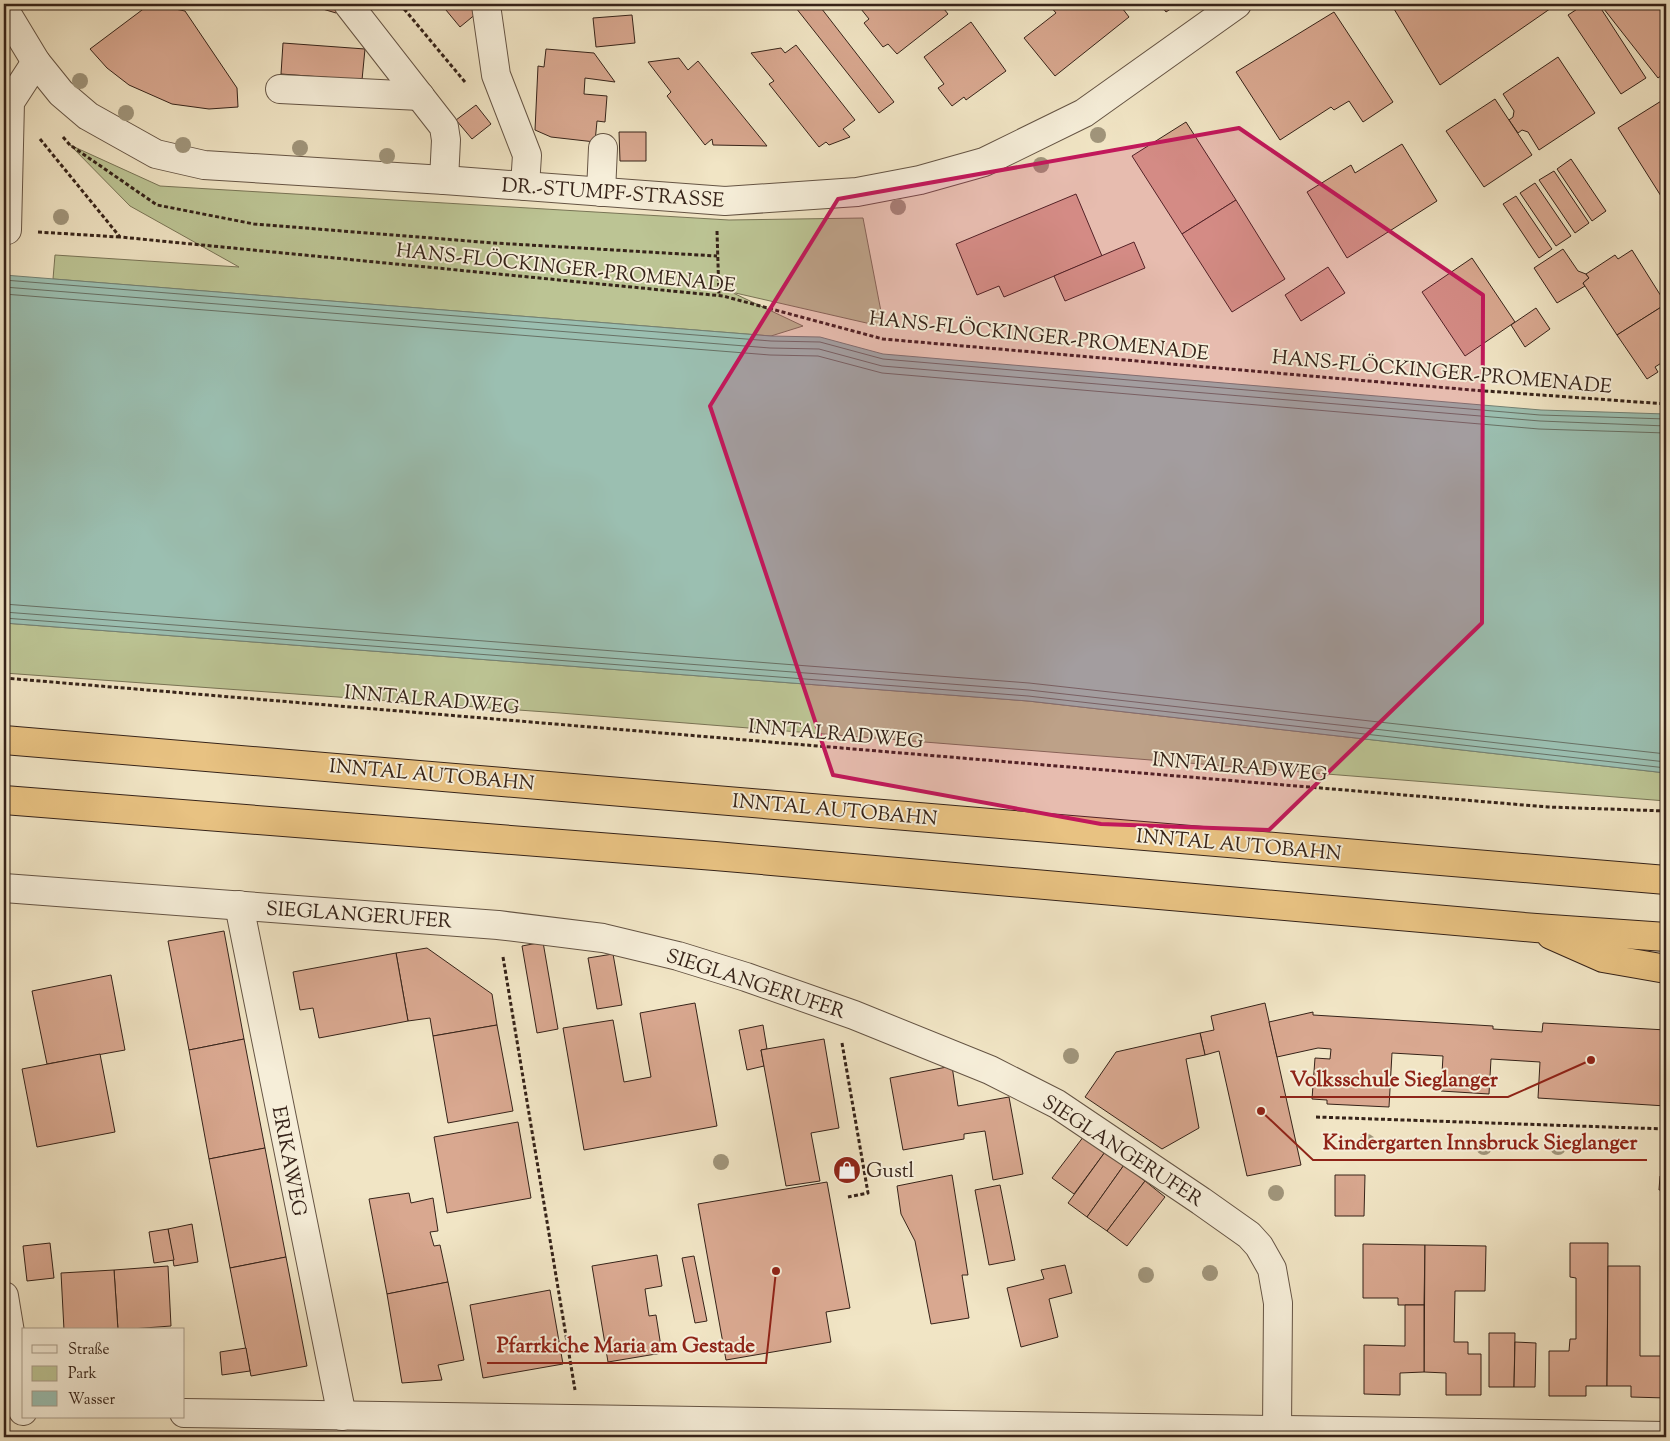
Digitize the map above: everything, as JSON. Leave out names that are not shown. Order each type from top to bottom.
[{"type":"highway","name":"INNTAL AUTOBAHN","points":[[4,740],[310,764],[1260,847],[1666,880]]},
{"type":"highway","points":[[4,800],[744,858],[1536,928],[1666,937]]},
{"type":"highway","points":[[1536,928],[1603,958],[1666,969]]},
{"type":"street","points":[[348,4],[444,126],[446,140],[444,180]]},
{"type":"street","name":"DR.-STUMPF-STRASSE","points":[[4,9],[36,62],[61,93],[88,116],[156,154],[204,165],[444,180],[725,201],[856,192],[920,180],[984,162],[1084,113],[1237,4]]},
{"type":"street","points":[[486,5],[496,75],[527,155],[525,186]]},
{"type":"street","points":[[7,230],[10,102],[36,62]]},
{"type":"street","points":[[280,89],[420,96]]},
{"type":"street","points":[[601,192],[603,148]]},
{"type":"street","name":"SIEGLANGERUFER","points":[[4,888],[498,925],[593,937],[640,947],[746,977],[854,1014],[990,1070],[1034,1091],[1200,1201],[1249,1235],[1259,1246],[1272,1270],[1285,1303],[1277,1430]]},
{"type":"street","name":"ERIKAWEG","points":[[239,905],[342,1416]]},
{"type":"street","points":[[4,1296],[22,1400]]},
{"type":"street","points":[[4,1411],[22,1411]]},
{"type":"street","points":[[185,1413],[1277,1430],[1319,1434],[1666,1436]]},
{"type":"path","points":[[400,4],[467,85]]},
{"type":"path","points":[[10,102],[120,237]]},
{"type":"path","points":[[57,132],[70,145],[157,205],[254,224],[494,243],[717,256],[719,296]]},
{"type":"path","name":"HANS-FLÖCKINGER-PROMENADE","points":[[7,230],[120,237],[719,296],[883,339],[1472,390],[1666,404]]},
{"type":"path","name":"INNTALRADWEG","points":[[4,678],[1538,806],[1666,811]]},
{"type":"path","points":[[498,925],[580,1420]]},
{"type":"path","points":[[848,1197],[868,1193],[842,1043],[854,1014]]},
{"type":"path","points":[[1316,1117],[1666,1129]]},
{"type":"highlighted area","points":[[1239,128],[1483,295],[1482,623],[1269,830],[1101,824],[833,775],[710,406],[838,199]]},
{"type":"green space","points":[[70,145],[160,186],[729,220],[863,218],[884,327],[731,292],[803,326],[771,336],[53,279],[55,255],[239,267],[130,206]]},
{"type":"green space","points":[[4,623],[1028,701],[1666,773],[1666,801],[560,713],[4,673]]},
{"type":"water","points":[[4,275],[771,336],[820,337],[883,354],[1541,410],[1666,414],[1666,773],[1028,701],[4,623]]},
{"type":"building","points":[[150,4],[185,11],[237,88],[238,107],[209,109],[172,104],[129,85],[107,68],[90,49]]},
{"type":"building","points":[[306,4],[345,4],[336,13]]},
{"type":"building","points":[[441,4],[488,4],[460,27]]},
{"type":"building","points":[[802,4],[818,4],[894,102],[879,113],[796,8]]},
{"type":"building","points":[[867,4],[940,4],[948,14],[897,54],[888,44],[883,47],[864,23],[869,19],[861,9]]},
{"type":"building","points":[[1053,4],[1119,4],[1129,17],[1055,76],[1024,38],[1056,13],[1050,6]]},
{"type":"building","points":[[1160,4],[1178,4],[1166,12]]},
{"type":"building","points":[[1391,4],[1557,4],[1440,85]]},
{"type":"building","points":[[1585,4],[1598,4],[1646,78],[1621,94],[1568,15]]},
{"type":"building","points":[[1600,4],[1666,4],[1666,72],[1658,78]]},
{"type":"building","points":[[1334,12],[1393,102],[1363,122],[1349,101],[1334,110],[1331,107],[1280,140],[1236,72]]},
{"type":"building","points":[[632,15],[635,43],[596,47],[593,18]]},
{"type":"building","points":[[971,22],[1006,71],[966,100],[964,97],[952,106],[938,88],[944,84],[924,57]]},
{"type":"building","points":[[283,43],[365,49],[362,80],[281,74]]},
{"type":"building","points":[[796,45],[855,120],[843,129],[850,137],[829,145],[826,142],[819,147],[769,84],[774,81],[751,53],[781,48],[785,53]]},
{"type":"building","points":[[546,49],[594,53],[615,82],[585,78],[584,94],[607,96],[605,122],[597,121],[595,142],[551,137],[535,130],[538,66],[544,67]]},
{"type":"building","points":[[1558,57],[1595,113],[1539,150],[1528,132],[1522,130],[1518,133],[1509,120],[1513,117],[1514,111],[1503,94]]},
{"type":"building","points":[[679,58],[688,70],[698,61],[767,146],[713,145],[712,139],[705,145],[667,96],[671,92],[648,62]]},
{"type":"building","points":[[1666,98],[1666,204],[1618,128]]},
{"type":"building","points":[[1495,99],[1532,155],[1484,187],[1446,131]]},
{"type":"building","points":[[476,105],[491,124],[472,139],[456,120]]},
{"type":"building","points":[[1186,122],[1236,200],[1182,234],[1132,156]]},
{"type":"building","points":[[619,132],[646,132],[646,161],[620,161]]},
{"type":"building","points":[[1402,144],[1437,201],[1347,258],[1307,192],[1351,165],[1355,173]]},
{"type":"building","points":[[1571,159],[1606,211],[1592,221],[1557,169]]},
{"type":"building","points":[[1554,171],[1589,223],[1575,233],[1539,180]]},
{"type":"building","points":[[1535,183],[1571,236],[1556,246],[1520,193]]},
{"type":"building","points":[[1076,194],[1102,256],[1004,297],[999,286],[977,295],[956,244]]},
{"type":"building","points":[[1516,196],[1552,249],[1539,258],[1503,204]]},
{"type":"building","points":[[1236,200],[1285,279],[1232,312],[1182,234]]},
{"type":"building","points":[[1134,242],[1145,268],[1065,301],[1054,276]]},
{"type":"building","points":[[1563,249],[1578,271],[1586,274],[1589,278],[1583,283],[1585,286],[1557,303],[1534,268]]},
{"type":"building","points":[[1632,250],[1666,304],[1617,335],[1583,283],[1589,278],[1586,274],[1615,255],[1618,259]]},
{"type":"building","points":[[1472,258],[1515,322],[1465,356],[1422,292]]},
{"type":"building","points":[[1328,267],[1345,293],[1301,321],[1285,295]]},
{"type":"building","points":[[1666,304],[1666,360],[1655,367],[1658,372],[1647,379],[1617,335]]},
{"type":"building","points":[[1536,308],[1550,329],[1525,347],[1511,325]]},
{"type":"building","points":[[224,931],[244,1039],[189,1050],[168,941]]},
{"type":"building","points":[[543,942],[558,1029],[537,1033],[522,946]]},
{"type":"building","points":[[427,948],[492,994],[497,1025],[433,1036],[430,1018],[408,1021],[396,953]]},
{"type":"building","points":[[396,953],[408,1021],[319,1038],[313,1008],[300,1010],[293,972]]},
{"type":"building","points":[[613,954],[622,1005],[597,1009],[588,958]]},
{"type":"building","points":[[111,975],[125,1050],[47,1064],[32,991]]},
{"type":"building","points":[[695,1003],[717,1126],[584,1150],[563,1028],[613,1020],[624,1082],[651,1077],[640,1013]]},
{"type":"building","points":[[1265,1003],[1301,1165],[1247,1176],[1219,1051],[1205,1055],[1200,1033],[1214,1030],[1211,1016]]},
{"type":"building","points":[[1313,1012],[1313,1015],[1493,1026],[1493,1029],[1542,1032],[1543,1023],[1666,1030],[1666,1106],[1538,1098],[1540,1062],[1491,1059],[1489,1094],[1441,1091],[1443,1056],[1392,1053],[1389,1107],[1327,1104],[1327,1100],[1312,1099],[1315,1058],[1330,1059],[1331,1049],[1318,1048],[1277,1057],[1269,1022]]},
{"type":"building","points":[[497,1025],[513,1111],[448,1123],[433,1036]]},
{"type":"building","points":[[763,1025],[767,1049],[761,1050],[764,1066],[747,1070],[739,1030]]},
{"type":"building","points":[[1200,1033],[1205,1055],[1186,1059],[1199,1128],[1162,1149],[1085,1097],[1116,1052]]},
{"type":"building","points":[[244,1039],[265,1148],[209,1159],[189,1050]]},
{"type":"building","points":[[824,1039],[839,1128],[811,1133],[820,1181],[786,1186],[761,1050]]},
{"type":"building","points":[[100,1054],[115,1132],[37,1147],[22,1069]]},
{"type":"building","points":[[952,1066],[958,1106],[1009,1097],[1023,1174],[993,1180],[985,1131],[964,1134],[964,1139],[903,1150],[890,1078]]},
{"type":"building","points":[[518,1122],[531,1198],[447,1213],[434,1137]]},
{"type":"building","points":[[1084,1136],[1105,1152],[1074,1194],[1052,1178]]},
{"type":"building","points":[[265,1148],[286,1257],[230,1268],[209,1159]]},
{"type":"building","points":[[1105,1152],[1124,1165],[1087,1217],[1068,1203]]},
{"type":"building","points":[[1124,1165],[1145,1181],[1107,1231],[1087,1217]]},
{"type":"building","points":[[952,1175],[968,1275],[962,1275],[969,1318],[931,1324],[915,1241],[901,1214],[897,1186]]},
{"type":"building","points":[[1335,1175],[1365,1175],[1364,1216],[1335,1216]]},
{"type":"building","points":[[1660,1176],[1666,1176],[1666,1190],[1659,1190]]},
{"type":"building","points":[[1145,1181],[1165,1197],[1127,1246],[1107,1231]]},
{"type":"building","points":[[827,1182],[850,1308],[826,1312],[831,1342],[726,1360],[698,1204]]},
{"type":"building","points":[[1000,1185],[1015,1260],[989,1265],[975,1190]]},
{"type":"building","points":[[409,1193],[411,1203],[433,1198],[438,1231],[430,1232],[434,1246],[440,1245],[448,1282],[387,1294],[369,1199]]},
{"type":"building","points":[[192,1224],[198,1262],[174,1266],[168,1229]]},
{"type":"building","points":[[168,1229],[174,1260],[154,1263],[149,1232]]},
{"type":"building","points":[[50,1243],[54,1278],[27,1281],[23,1246]]},
{"type":"building","points":[[1570,1243],[1608,1243],[1607,1386],[1586,1386],[1586,1396],[1549,1396],[1549,1351],[1569,1351],[1570,1339],[1576,1339],[1576,1278],[1570,1277]]},
{"type":"building","points":[[1363,1244],[1425,1245],[1424,1305],[1398,1305],[1398,1298],[1363,1298]]},
{"type":"building","points":[[1425,1245],[1486,1246],[1485,1291],[1455,1291],[1454,1342],[1468,1342],[1468,1354],[1481,1354],[1481,1395],[1446,1395],[1446,1373],[1424,1372]]},
{"type":"building","points":[[657,1255],[662,1286],[645,1289],[649,1316],[656,1315],[662,1353],[608,1362],[592,1266]]},
{"type":"building","points":[[694,1256],[707,1321],[695,1323],[682,1258]]},
{"type":"building","points":[[286,1257],[307,1366],[251,1376],[230,1268]]},
{"type":"building","points":[[1065,1265],[1072,1293],[1049,1299],[1058,1337],[1021,1347],[1007,1288],[1044,1279],[1041,1270]]},
{"type":"building","points":[[168,1266],[171,1326],[118,1328],[114,1270]]},
{"type":"building","points":[[1608,1266],[1640,1266],[1640,1356],[1666,1356],[1666,1398],[1631,1397],[1631,1386],[1607,1386]]},
{"type":"building","points":[[114,1270],[118,1328],[64,1328],[61,1273]]},
{"type":"building","points":[[448,1282],[464,1360],[438,1365],[442,1380],[402,1383],[387,1294]]},
{"type":"building","points":[[550,1290],[563,1364],[483,1378],[470,1305]]},
{"type":"building","points":[[1405,1305],[1424,1305],[1424,1372],[1400,1373],[1400,1395],[1364,1394],[1364,1345],[1405,1346]]},
{"type":"building","points":[[1489,1333],[1515,1333],[1514,1387],[1489,1387]]},
{"type":"building","points":[[1515,1342],[1536,1343],[1535,1387],[1514,1387]]},
{"type":"building","points":[[246,1348],[250,1371],[222,1375],[220,1352]]},
{"type":"building","points":[[4,1433],[100,1433],[100,1437],[4,1437]]},
{"type":"place","name":"Volksschule Sieglanger","points":[[1591,1060]]},
{"type":"place","name":"Kindergarten Innsbruck Sieglanger","points":[[1261,1111]]},
{"type":"place","name":"Gustl","points":[[847,1170]]},
{"type":"place","name":"Pfarrkiche Maria am Gestade","points":[[776,1271]]}]
